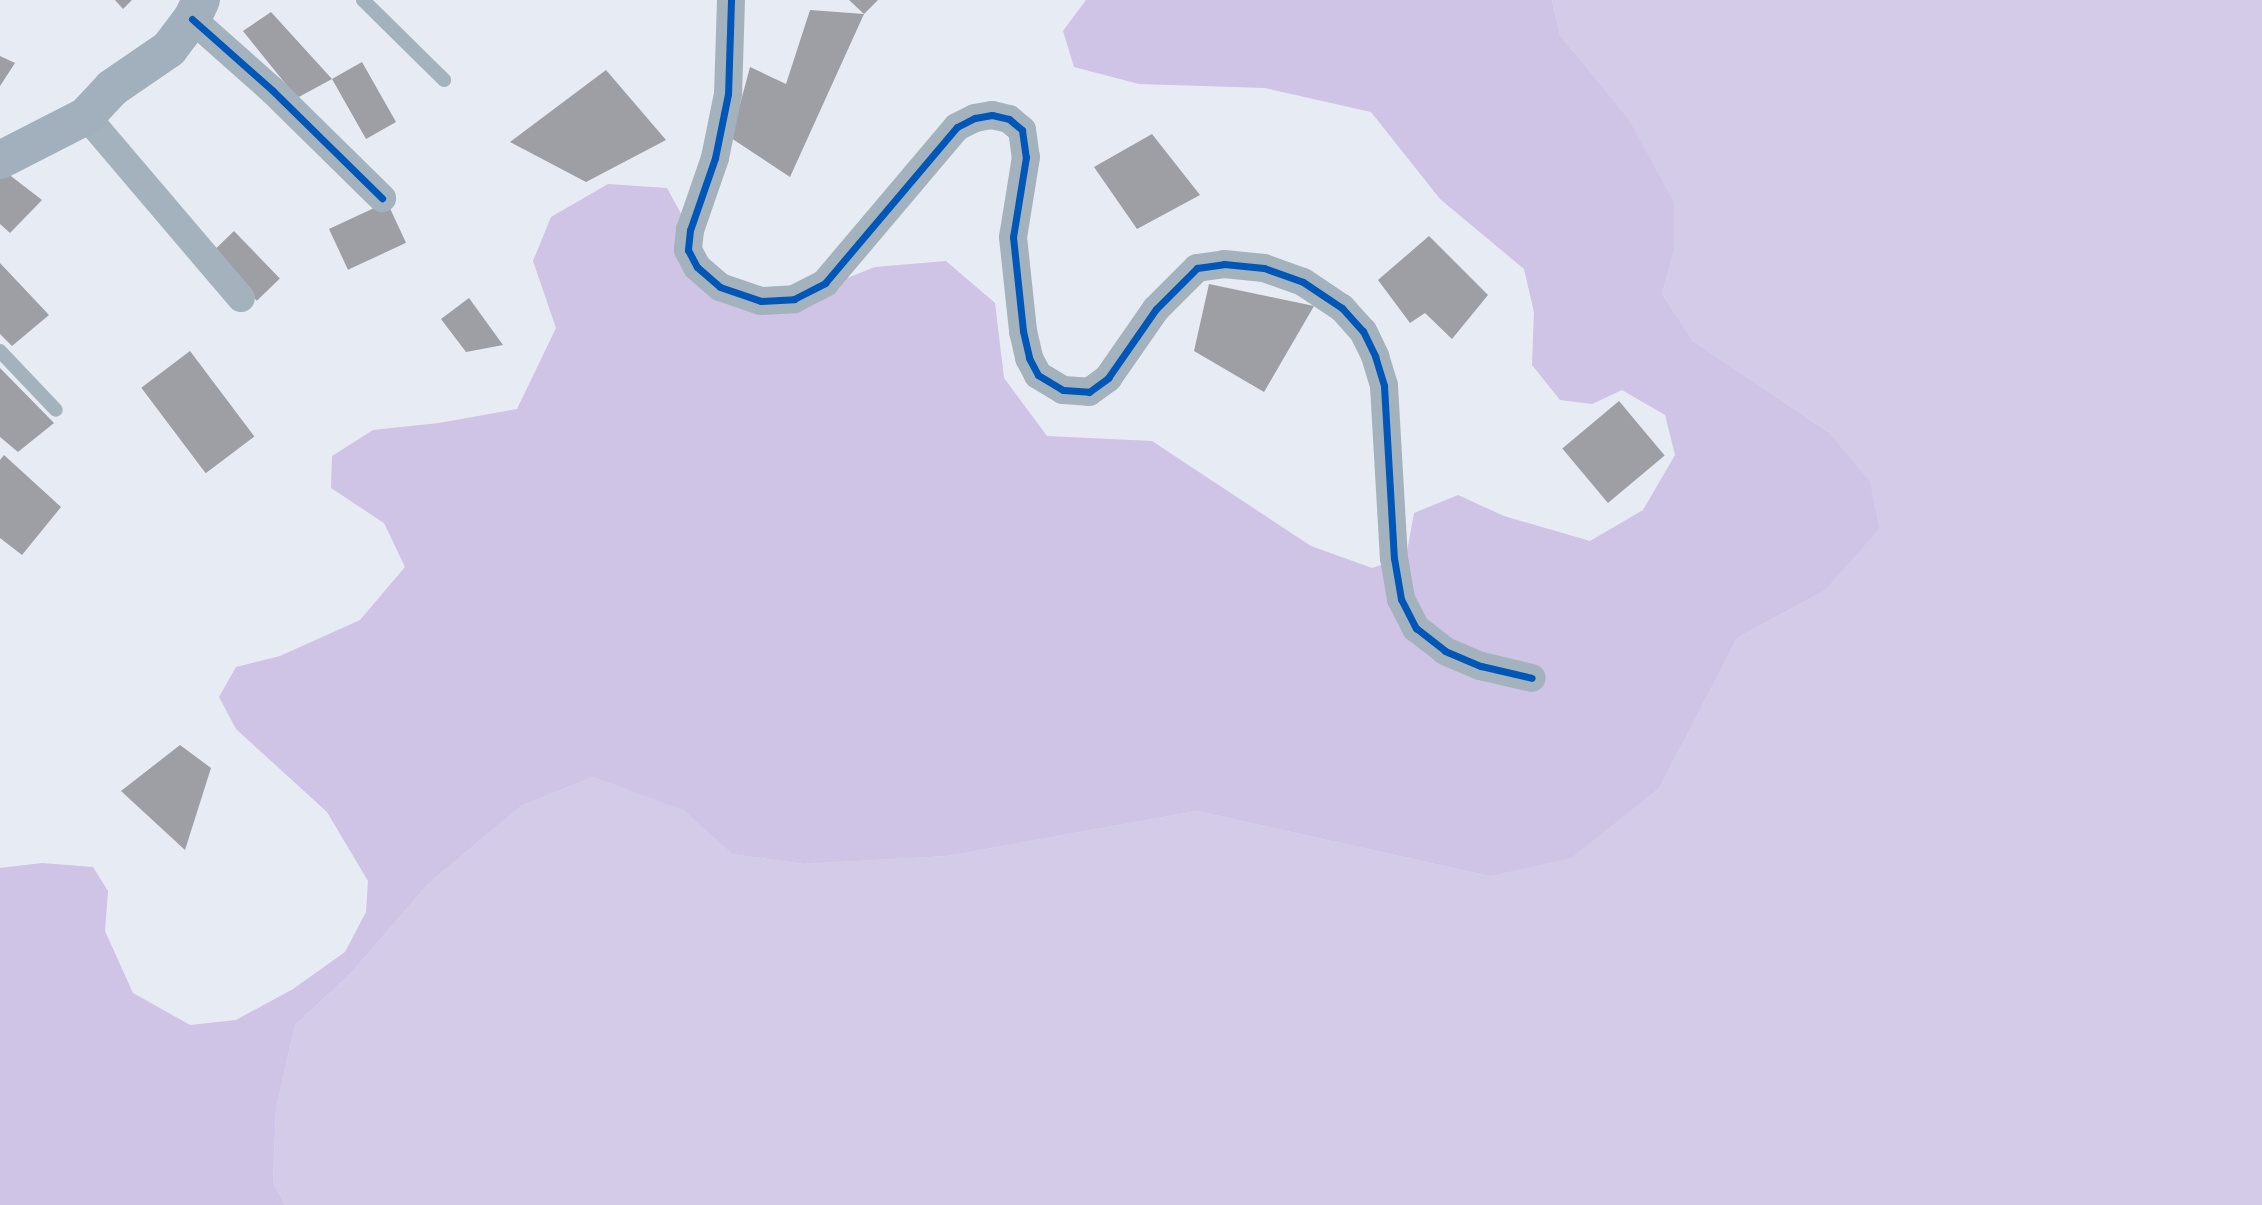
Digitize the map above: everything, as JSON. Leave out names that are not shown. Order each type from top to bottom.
[{"type":"main road","points":[[0,160],[86,116],[112,88],[169,49],[196,10]]},
{"type":"street","points":[[731,0],[728,94],[715,158],[690,230],[688,250],[697,267],[720,287],[761,301],[794,299],[825,283],[957,127],[975,118],[992,115],[1009,119],[1022,130],[1026,157],[1013,237],[1023,331],[1029,358],[1038,375],[1063,390],[1089,391],[1108,378],[1156,309],[1197,268],[1224,264],[1264,268],[1303,282],[1342,307],[1363,331],[1375,356],[1384,386],[1395,558],[1401,599],[1416,628],[1446,651],[1469,661],[1532,678]]},
{"type":"street","points":[[196,10],[272,91],[383,198]]},
{"type":"street","points":[[86,116],[241,298]]},
{"type":"lane","points":[[362,0],[444,80]]},
{"type":"lane","points":[[0,351],[56,410]]},
{"type":"shaded area","points":[[1086,0],[1552,0],[1560,35],[1628,118],[1674,203],[1674,251],[1662,294],[1693,341],[1828,432],[1870,482],[1879,529],[1824,591],[1737,638],[1660,787],[1571,858],[1489,876],[1197,811],[947,856],[803,864],[732,854],[685,811],[593,777],[521,806],[429,883],[350,974],[295,1025],[276,1109],[273,1182],[285,1205],[0,1205],[0,868],[42,863],[93,867],[108,891],[105,931],[133,993],[190,1025],[236,1020],[293,989],[345,952],[366,912],[368,881],[327,812],[236,729],[219,697],[236,667],[280,656],[360,620],[405,567],[384,523],[331,488],[332,456],[373,430],[439,423],[517,409],[556,328],[533,261],[551,217],[608,184],[667,188],[690,230],[697,267],[794,299],[875,267],[946,261],[995,303],[1004,378],[1047,436],[1152,441],[1311,546],[1372,568],[1406,557],[1414,513],[1458,495],[1504,516],[1590,541],[1643,510],[1675,455],[1665,415],[1622,390],[1592,404],[1560,400],[1532,365],[1534,312],[1524,269],[1440,199],[1371,112],[1265,88],[1139,84],[1074,67],[1063,31]]},
{"type":"shaded area","points":[[1552,0],[2262,0],[2262,1205],[285,1205],[273,1182],[276,1109],[295,1025],[350,974],[429,883],[521,806],[593,777],[686,811],[732,854],[803,864],[947,856],[1197,811],[1489,876],[1660,787],[1737,638],[1824,591],[1828,432],[1693,341],[1662,294],[1674,251],[1628,118],[1560,35]]},
{"type":"building","points":[[115,0],[132,0],[123,9]]},
{"type":"building","points":[[849,0],[878,0],[864,14]]},
{"type":"building","points":[[810,10],[864,14],[790,177],[731,138],[750,67],[786,84]]},
{"type":"building","points":[[271,12],[332,79],[297,98],[243,31]]},
{"type":"building","points":[[0,56],[15,63],[0,86]]},
{"type":"building","points":[[362,62],[396,122],[366,139],[332,79]]},
{"type":"building","points":[[606,70],[666,140],[586,182],[510,142]]},
{"type":"building","points":[[1152,134],[1200,195],[1137,229],[1094,167]]},
{"type":"building","points":[[3,170],[42,200],[10,233],[0,224],[0,174]]},
{"type":"building","points":[[387,202],[406,243],[348,270],[329,229]]},
{"type":"building","points":[[234,231],[280,278],[257,301],[211,253]]},
{"type":"building","points":[[1429,236],[1488,295],[1452,339],[1425,313],[1410,323],[1378,280]]},
{"type":"building","points":[[0,263],[49,315],[12,346],[0,334]]},
{"type":"building","points":[[1209,284],[1314,306],[1264,392],[1194,351]]},
{"type":"building","points":[[469,298],[503,345],[466,352],[441,319]]},
{"type":"building","points":[[190,351],[254,436],[206,473],[141,388]]},
{"type":"building","points":[[0,368],[54,423],[18,452],[0,437]]},
{"type":"building","points":[[1619,401],[1665,455],[1608,503],[1562,449]]},
{"type":"building","points":[[4,455],[61,507],[22,555],[0,538],[0,460]]},
{"type":"building","points":[[180,745],[211,768],[185,850],[121,791]]},
{"type":"cycle path","points":[[731,0],[728,94],[715,158],[690,230],[688,250],[697,267],[720,287],[761,301],[794,299],[825,283],[957,127],[975,118],[992,115],[1009,119],[1022,130],[1026,157],[1013,237],[1023,331],[1029,358],[1038,375],[1063,390],[1089,392],[1108,378],[1156,309],[1197,268],[1224,264],[1264,268],[1303,282],[1342,308],[1363,331],[1375,356],[1384,386],[1394,558],[1401,599],[1416,628],[1445,651],[1481,666],[1532,678]]},
{"type":"cycle path","points":[[192,19],[273,91],[382,198]]}]
